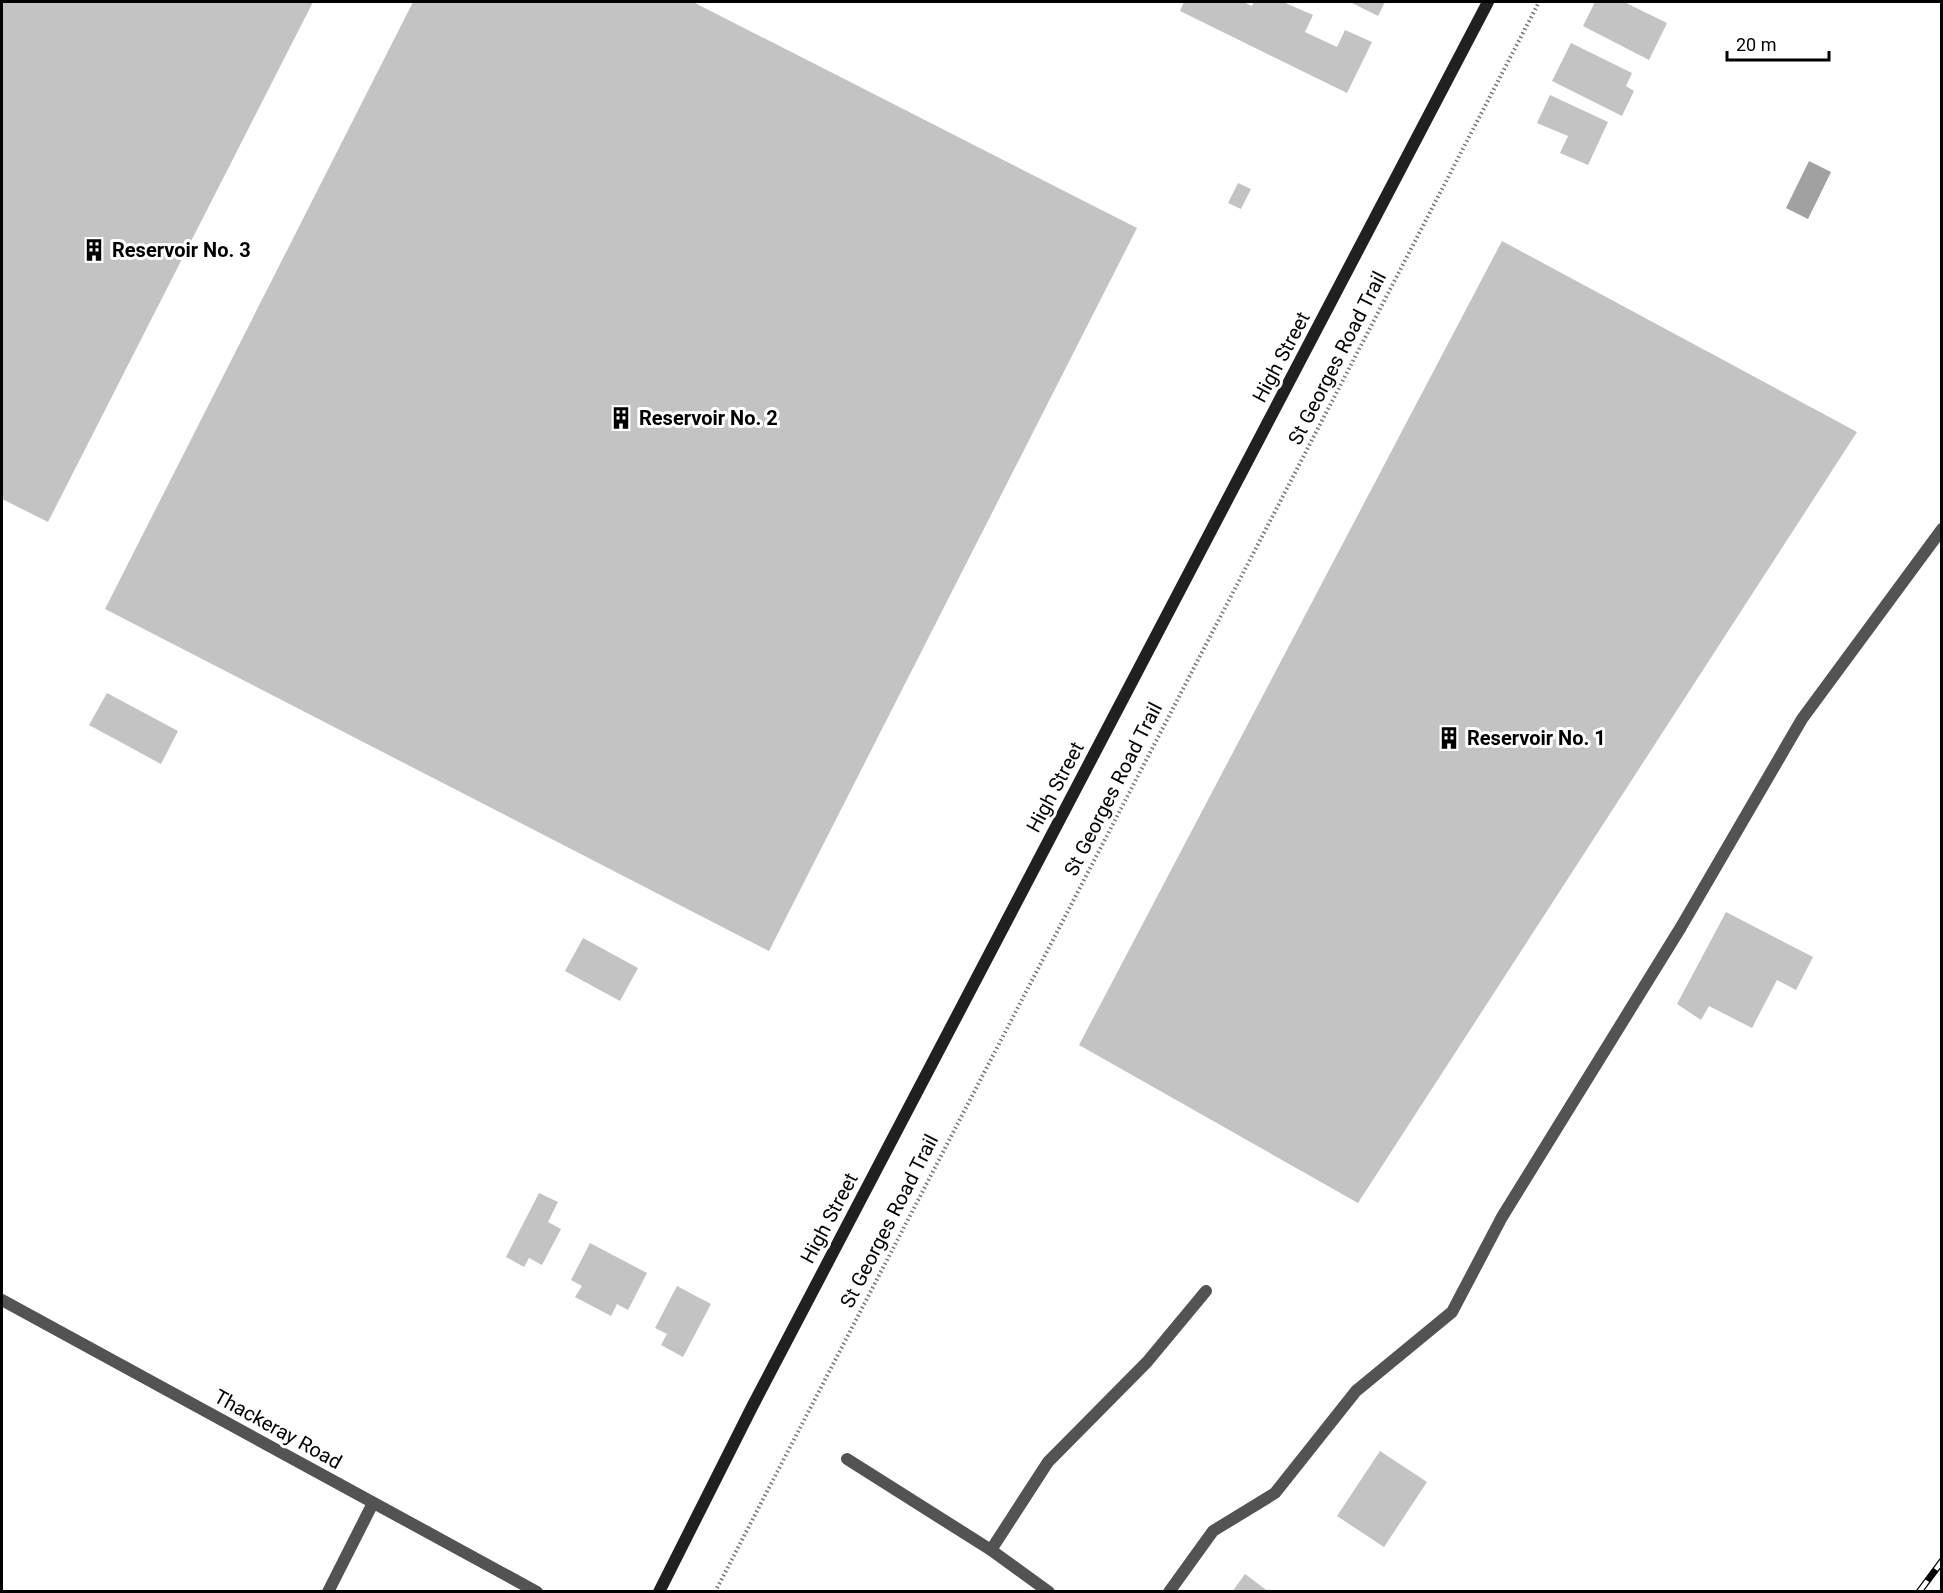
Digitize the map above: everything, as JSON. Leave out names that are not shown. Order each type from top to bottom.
[{"type":"main road","name":"High Street","points":[[658,1592],[752,1407],[1488,2]]},
{"type":"street","points":[[1169,1592],[1213,1531],[1275,1493],[1356,1391],[1452,1312],[1502,1217],[1681,927],[1802,719],[1941,529]]},
{"type":"street","points":[[990,1550],[1048,1462],[1147,1362],[1206,1291]]},
{"type":"street","name":"Thackeray Road","points":[[2,1299],[537,1592]]},
{"type":"street","points":[[847,1459],[990,1550],[1048,1592]]},
{"type":"street","points":[[328,1592],[373,1503]]},
{"type":"path","name":"St Georges Road Trail","points":[[715,1592],[1539,2]]},
{"type":"shaded area","points":[[1809,161],[1831,172],[1808,219],[1786,208]]},
{"type":"building","name":"Reservoir No. 3","points":[[2,2],[313,2],[48,522],[2,499]]},
{"type":"building","name":"Reservoir No. 2","points":[[413,2],[693,2],[1137,228],[769,951],[105,609]]},
{"type":"building","points":[[1184,2],[1243,2],[1252,6],[1254,2],[1283,2],[1313,15],[1305,32],[1337,47],[1345,30],[1372,42],[1347,93],[1180,11]]},
{"type":"building","points":[[1350,2],[1385,2],[1378,16]]},
{"type":"building","points":[[1595,2],[1624,2],[1667,23],[1649,60],[1583,26]]},
{"type":"building","points":[[1571,43],[1632,73],[1626,86],[1634,91],[1622,116],[1552,81]]},
{"type":"building","points":[[1550,95],[1608,122],[1588,165],[1560,153],[1568,136],[1537,123]]},
{"type":"building","points":[[1238,183],[1251,189],[1241,209],[1228,203]]},
{"type":"building","name":"Reservoir No. 1","points":[[1502,241],[1857,432],[1358,1203],[1079,1045]]},
{"type":"building","points":[[107,693],[178,731],[161,764],[89,725]]},
{"type":"building","points":[[1726,912],[1813,957],[1796,990],[1777,980],[1752,1028],[1709,1006],[1701,1020],[1677,1004]]},
{"type":"building","points":[[583,938],[638,968],[620,1001],[565,971]]},
{"type":"building","points":[[539,1193],[558,1202],[548,1222],[561,1229],[542,1265],[529,1258],[524,1267],[506,1257]]},
{"type":"building","points":[[590,1243],[647,1273],[628,1310],[617,1304],[611,1316],[575,1297],[582,1286],[571,1280]]},
{"type":"building","points":[[677,1286],[711,1304],[683,1357],[661,1345],[667,1334],[655,1328]]},
{"type":"building","points":[[1380,1451],[1427,1482],[1384,1547],[1337,1516]]},
{"type":"building","points":[[1245,1574],[1269,1592],[1232,1592]]},
{"type":"railway","points":[[1919,1592],[1942,1561]]},
{"type":"place","name":"Reservoir No. 3","points":[[94,250]]},
{"type":"place","name":"Reservoir No. 2","points":[[621,418]]},
{"type":"place","name":"Reservoir No. 1","points":[[1449,738]]}]
